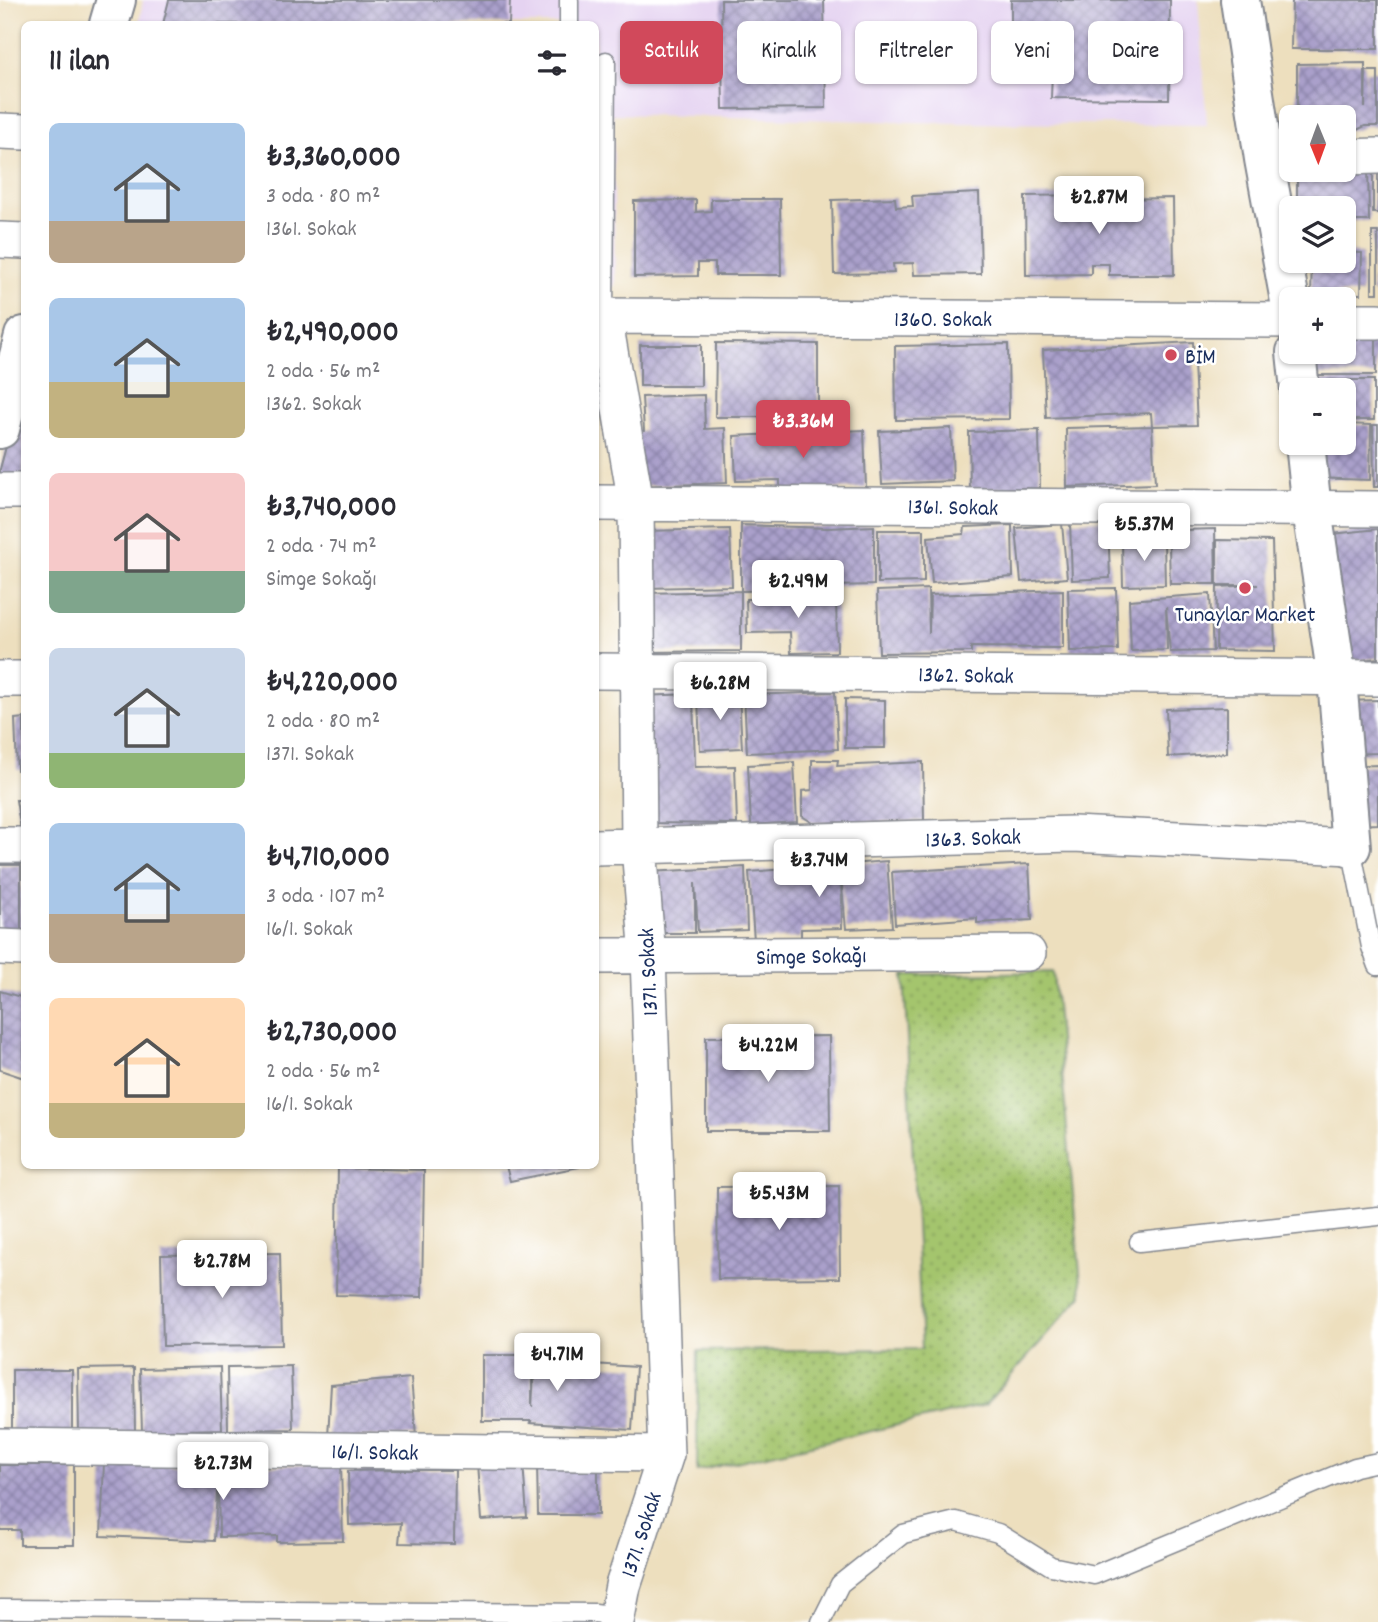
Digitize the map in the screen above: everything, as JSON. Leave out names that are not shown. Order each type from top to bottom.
[{"type":"main road","points":[[110,21],[116,0]]},
{"type":"main road","points":[[1240,0],[1278,158],[1290,287]]},
{"type":"main road","points":[[0,429],[21,347]]},
{"type":"main road","points":[[1306,455],[1337,679],[1369,851]]},
{"type":"street","points":[[0,131],[21,132]]},
{"type":"street","points":[[1356,157],[1378,156]]},
{"type":"street","points":[[0,240],[21,241]]},
{"type":"street","name":"1360. Sokak","points":[[599,316],[1279,320]]},
{"type":"street","name":"1371. Sokak","points":[[599,316],[636,503],[639,847],[648,957],[666,1454],[623,1586],[617,1619]]},
{"type":"street","points":[[1356,320],[1378,321]]},
{"type":"street","points":[[0,491],[21,491]]},
{"type":"street","name":"1361. Sokak","points":[[599,503],[1378,509]]},
{"type":"street","name":"1362. Sokak","points":[[599,671],[1378,678]]},
{"type":"street","points":[[0,679],[21,679]]},
{"type":"street","name":"1363. Sokak","points":[[599,847],[1073,834],[1369,851]]},
{"type":"street","points":[[0,845],[21,845]]},
{"type":"street","points":[[0,947],[21,948]]},
{"type":"street","name":"Simge Sokağı","points":[[599,956],[1028,953]]},
{"type":"street","name":"16/1. Sokak","points":[[0,1446],[666,1454]]},
{"type":"lane","points":[[569,0],[569,21]]},
{"type":"lane","points":[[599,316],[600,121],[606,61]]},
{"type":"lane","points":[[1369,851],[1371,947],[1378,966]]},
{"type":"lane","points":[[1139,1242],[1378,1216]]},
{"type":"lane","points":[[821,1622],[840,1584],[903,1534],[956,1521],[998,1534],[1051,1566],[1094,1575],[1355,1467],[1378,1462]]},
{"type":"lane","points":[[0,1609],[581,1613],[617,1619]]},
{"type":"shaded area","points":[[143,0],[1198,0],[1207,125],[952,123],[613,114],[615,286],[599,286],[599,21],[140,21]]},
{"type":"green space","points":[[1053,972],[1082,1295],[985,1405],[697,1471],[698,1351],[922,1349],[904,975]]},
{"type":"building","points":[[169,0],[510,0],[509,21],[164,21]]},
{"type":"building","points":[[721,0],[824,0],[824,21],[737,21],[737,84],[826,84],[826,108],[723,109]]},
{"type":"building","points":[[1011,0],[1170,0],[1170,21],[1088,21],[1088,84],[1169,84],[1169,99],[1051,98],[1052,84],[1074,84],[1074,21],[1011,21]]},
{"type":"building","points":[[1292,0],[1378,0],[1378,49],[1291,49]]},
{"type":"building","points":[[1365,63],[1365,108],[1366,71],[1378,71],[1378,126],[1365,126],[1356,130],[1356,105],[1297,105],[1297,64]]},
{"type":"building","points":[[1368,165],[1369,221],[1356,221],[1356,196],[1297,196],[1297,182],[1356,182],[1356,168]]},
{"type":"building","points":[[1373,166],[1378,166],[1378,213],[1373,213]]},
{"type":"building","points":[[979,193],[981,274],[914,275],[913,263],[893,264],[894,273],[834,274],[832,200],[895,198],[896,207],[913,206],[912,196]]},
{"type":"building","points":[[1084,195],[1084,211],[1107,210],[1107,199],[1173,198],[1174,275],[1109,275],[1109,264],[1091,264],[1091,274],[1026,275],[1025,196]]},
{"type":"building","points":[[711,199],[780,199],[781,275],[715,275],[715,263],[698,263],[698,276],[634,277],[634,201],[696,200],[696,212],[711,211]]},
{"type":"building","points":[[1372,232],[1378,232],[1378,293],[1372,293]]},
{"type":"building","points":[[1356,253],[1362,253],[1361,294],[1356,294],[1356,287],[1311,287],[1312,273],[1356,273]]},
{"type":"building","points":[[1356,330],[1376,330],[1376,375],[1311,375],[1311,364],[1356,364]]},
{"type":"building","points":[[1193,342],[1197,425],[1152,426],[1151,413],[1046,418],[1043,350]]},
{"type":"building","points":[[716,343],[818,344],[818,417],[777,417],[778,411],[761,411],[763,417],[715,417]]},
{"type":"building","points":[[1008,344],[1009,419],[896,420],[895,346]]},
{"type":"building","points":[[640,345],[701,345],[701,386],[640,386]]},
{"type":"building","points":[[1356,380],[1374,380],[1374,420],[1356,420]]},
{"type":"building","points":[[21,391],[21,488],[0,487],[0,469]]},
{"type":"building","points":[[704,395],[705,429],[725,428],[727,483],[637,486],[635,431],[644,431],[642,397]]},
{"type":"building","points":[[1356,424],[1371,425],[1370,480],[1313,478],[1314,455],[1356,455]]},
{"type":"building","points":[[1373,425],[1378,425],[1378,487],[1374,487]]},
{"type":"building","points":[[1152,426],[1155,484],[1067,487],[1066,428]]},
{"type":"building","points":[[951,428],[953,481],[882,484],[879,431]]},
{"type":"building","points":[[864,430],[866,488],[780,491],[780,480],[736,481],[734,436]]},
{"type":"building","points":[[1039,430],[1040,488],[970,489],[969,432]]},
{"type":"building","points":[[1108,520],[1110,578],[1072,580],[1070,521]]},
{"type":"building","points":[[1062,524],[1067,578],[1021,582],[1016,528]]},
{"type":"building","points":[[741,525],[828,528],[874,526],[874,585],[741,591]]},
{"type":"building","points":[[1012,525],[1013,577],[932,583],[928,537],[964,534],[965,527]]},
{"type":"building","points":[[730,529],[732,586],[645,588],[643,531]]},
{"type":"building","points":[[1215,529],[1216,584],[1170,584],[1169,545],[1182,545],[1182,530]]},
{"type":"building","points":[[1378,529],[1378,658],[1337,663],[1323,535]]},
{"type":"building","points":[[878,530],[924,530],[924,582],[878,583]]},
{"type":"building","points":[[1164,539],[1165,585],[1123,586],[1122,541]]},
{"type":"building","points":[[1217,540],[1272,541],[1275,651],[1216,650],[1217,587],[1258,585],[1217,585]]},
{"type":"building","points":[[1116,588],[1118,650],[1070,651],[1068,589]]},
{"type":"building","points":[[928,589],[929,633],[930,595],[1063,590],[1063,648],[971,647],[971,652],[879,653],[877,591]]},
{"type":"building","points":[[741,591],[741,651],[645,652],[644,593]]},
{"type":"building","points":[[836,591],[837,652],[791,653],[790,632],[747,633],[746,599],[785,598],[790,592]]},
{"type":"building","points":[[1210,594],[1213,651],[1170,652],[1166,607],[1167,650],[1131,651],[1129,600]]},
{"type":"building","points":[[835,692],[838,749],[747,753],[744,695]]},
{"type":"building","points":[[693,694],[695,767],[735,766],[737,824],[643,823],[640,696]]},
{"type":"building","points":[[739,694],[742,748],[700,750],[698,696]]},
{"type":"building","points":[[845,699],[885,700],[885,748],[845,748]]},
{"type":"building","points":[[1378,700],[1378,753],[1347,754],[1345,701]]},
{"type":"building","points":[[1227,707],[1227,753],[1168,757],[1166,709]]},
{"type":"building","points":[[21,718],[21,770],[17,770],[15,719]]},
{"type":"building","points":[[812,760],[838,760],[837,766],[923,762],[924,821],[813,823],[802,816],[802,791],[812,790]]},
{"type":"building","points":[[794,762],[797,822],[751,825],[748,765]]},
{"type":"building","points":[[1378,765],[1378,824],[1356,825],[1353,766]]},
{"type":"building","points":[[16,800],[21,800],[21,830]]},
{"type":"building","points":[[887,861],[892,927],[846,929],[841,876],[842,928],[801,929],[801,938],[754,940],[749,872]]},
{"type":"building","points":[[1029,864],[1032,920],[977,923],[977,918],[895,924],[892,872]]},
{"type":"building","points":[[0,865],[21,865],[21,935],[0,935]]},
{"type":"building","points":[[745,867],[747,930],[698,932],[695,883],[695,933],[650,933],[648,872]]},
{"type":"building","points":[[0,991],[21,997],[21,1077],[0,1070]]},
{"type":"building","points":[[829,1036],[830,1131],[706,1131],[706,1037]]},
{"type":"building","points":[[338,1169],[424,1170],[422,1297],[336,1295]]},
{"type":"building","points":[[507,1169],[569,1169],[510,1181]]},
{"type":"building","points":[[839,1186],[840,1278],[718,1279],[717,1187]]},
{"type":"building","points":[[280,1253],[282,1345],[163,1346],[161,1255]]},
{"type":"building","points":[[482,1355],[532,1355],[532,1407],[535,1360],[636,1367],[632,1430],[530,1423],[531,1421],[482,1421]]},
{"type":"building","points":[[291,1366],[293,1429],[228,1430],[227,1367]]},
{"type":"building","points":[[220,1367],[222,1429],[142,1431],[140,1369]]},
{"type":"building","points":[[134,1368],[135,1433],[79,1434],[78,1369]]},
{"type":"building","points":[[12,1370],[72,1370],[72,1435],[12,1435]]},
{"type":"building","points":[[411,1378],[416,1436],[328,1437],[331,1385]]},
{"type":"building","points":[[104,1462],[217,1467],[341,1464],[343,1541],[277,1542],[277,1536],[219,1537],[218,1476],[214,1541],[101,1536]]},
{"type":"building","points":[[523,1462],[527,1517],[481,1520],[477,1464]]},
{"type":"building","points":[[537,1462],[598,1462],[598,1515],[538,1515]]},
{"type":"building","points":[[0,1465],[74,1465],[74,1545],[20,1545],[20,1530],[0,1530]]},
{"type":"building","points":[[455,1470],[454,1544],[399,1543],[401,1523],[349,1525],[348,1471]]},
{"type":"place","name":"BİM","points":[[1171,355]]},
{"type":"place","name":"Tunaylar Market","points":[[1245,588]]}]
